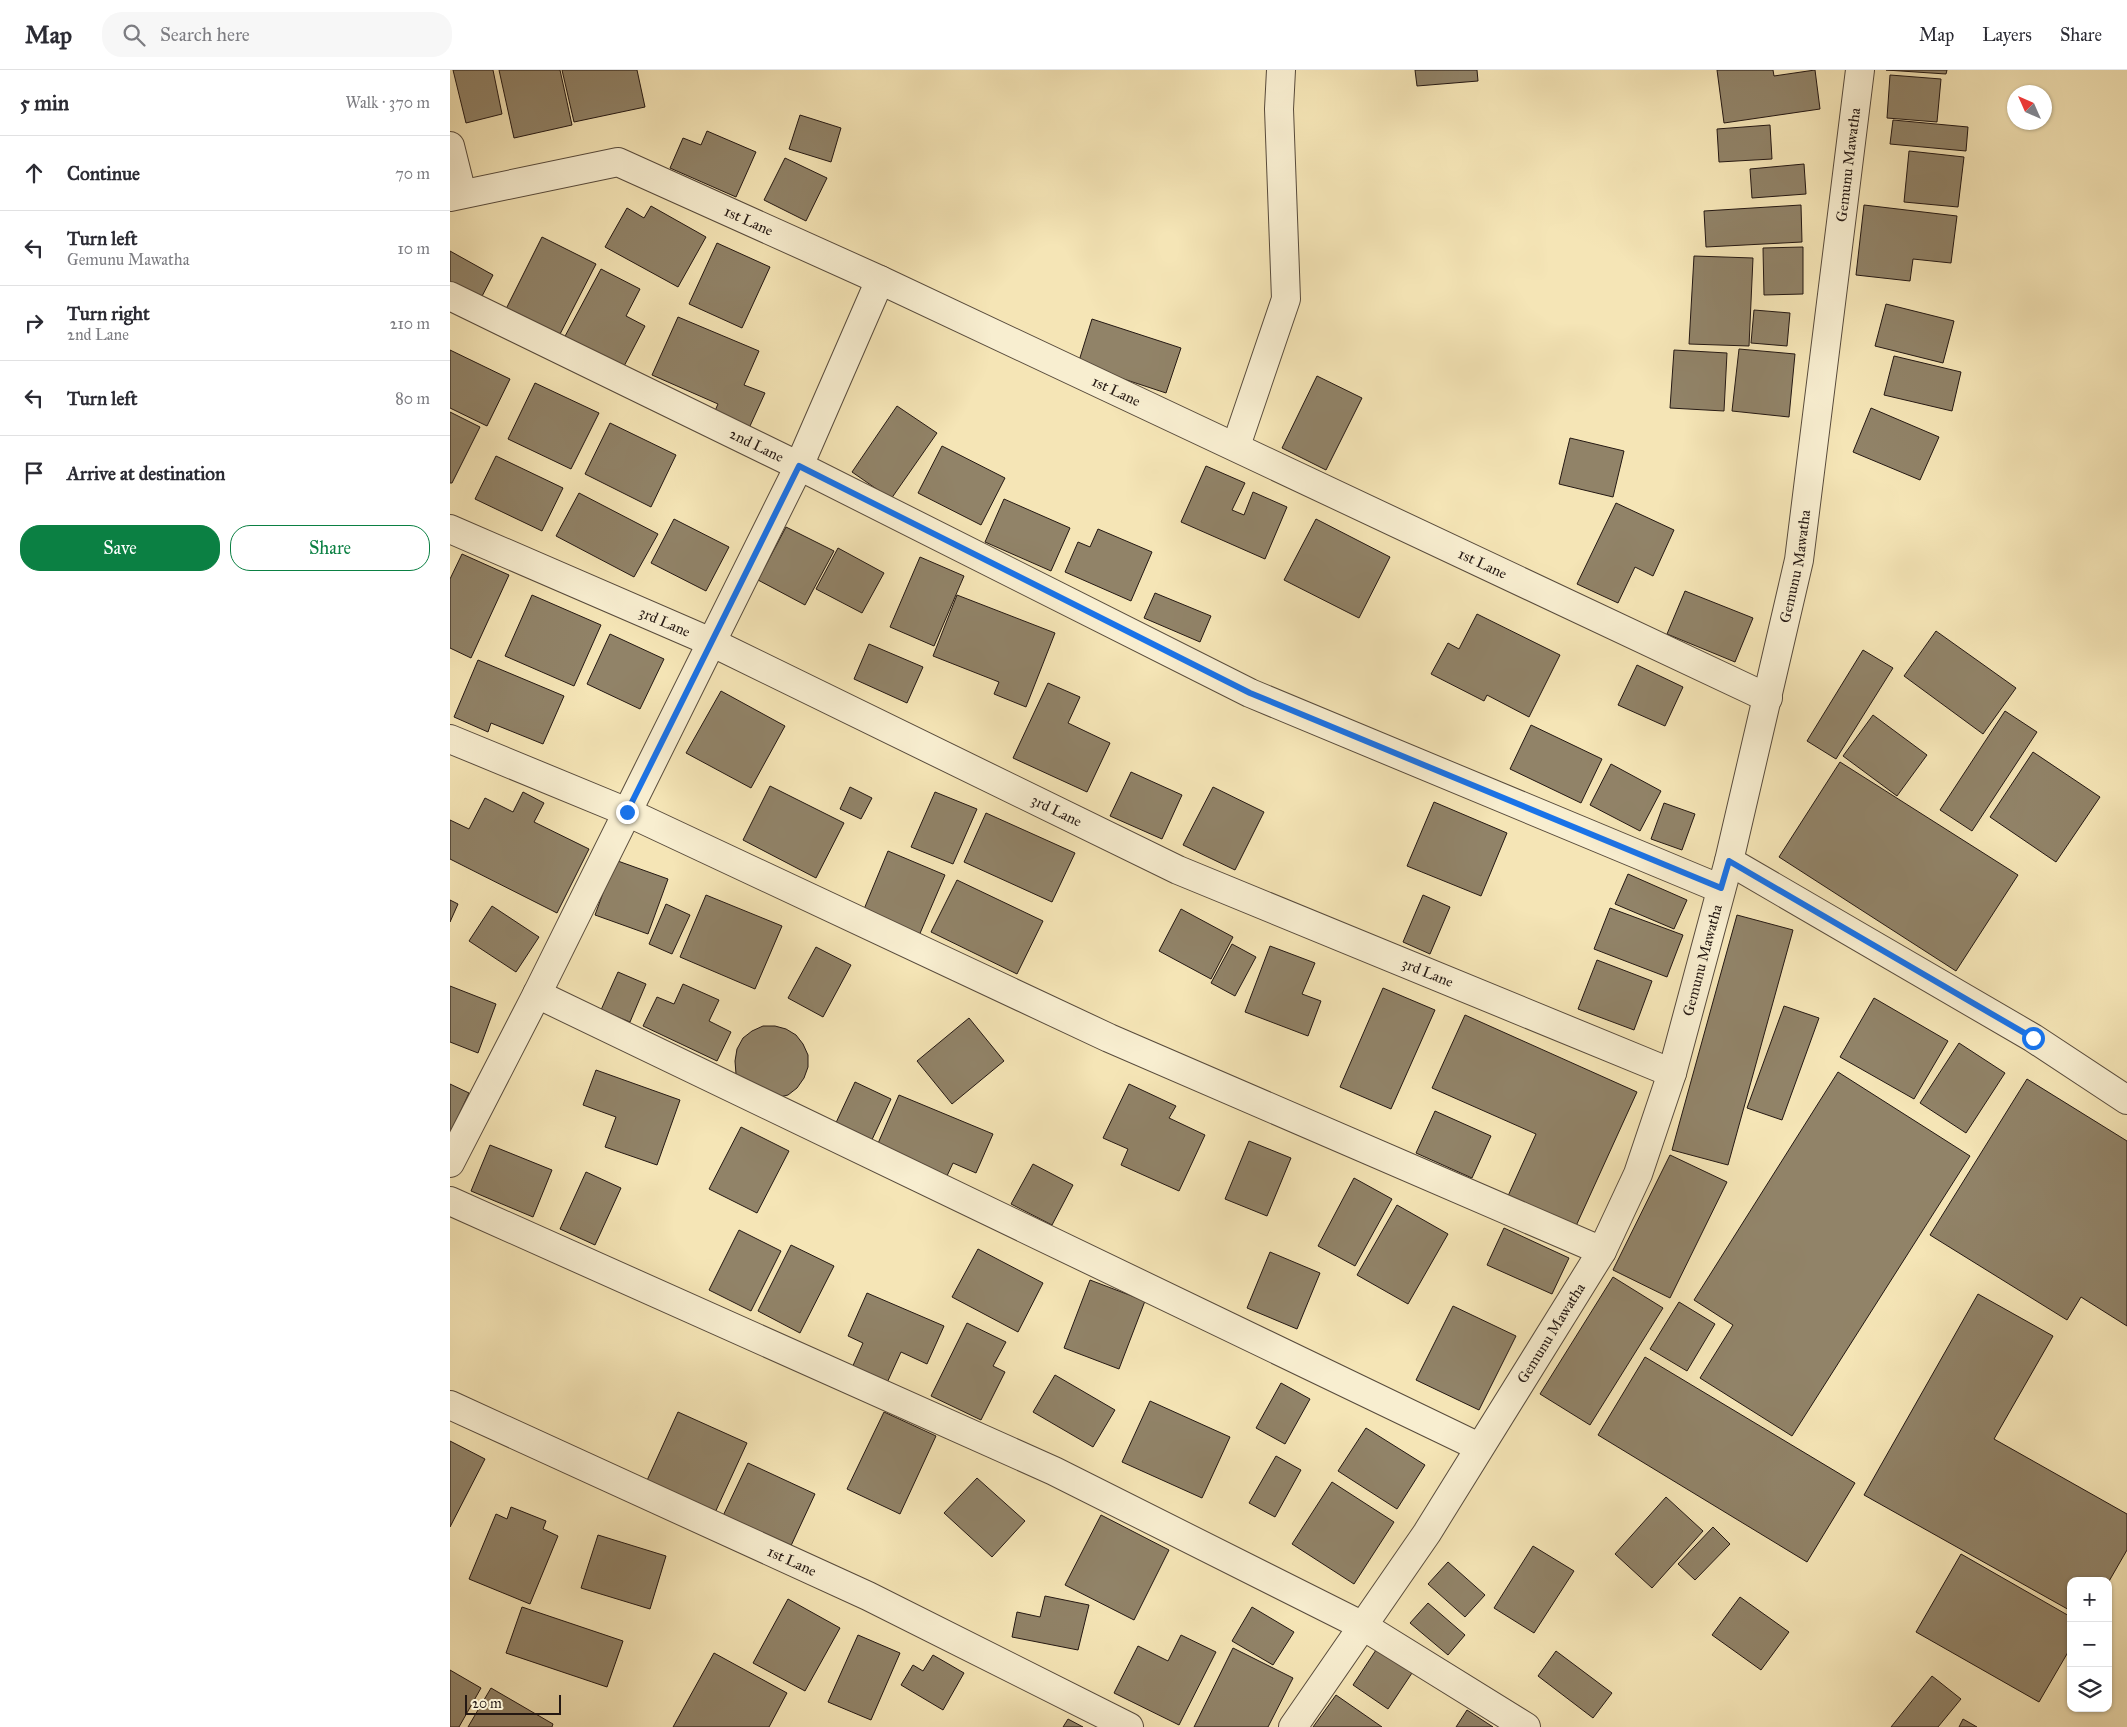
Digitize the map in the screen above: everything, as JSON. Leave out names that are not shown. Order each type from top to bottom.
[{"type":"street","points":[[1236,446],[1286,299],[1279,109],[1281,70]]},
{"type":"street","name":"Gemunu Mawatha","points":[[1293,1727],[1427,1533],[1602,1251],[1638,1174],[1672,1073],[1729,861],[1799,560],[1860,70]]},
{"type":"street","points":[[450,146],[456,196]]},
{"type":"street","name":"1st Lane","points":[[456,196],[618,162],[880,280],[1768,698]]},
{"type":"street","points":[[450,1163],[537,994],[799,466],[880,280]]},
{"type":"street","name":"2nd Lane","points":[[450,296],[799,466],[1250,693],[1721,888]]},
{"type":"street","name":"3rd Lane","points":[[450,529],[711,642],[1178,870],[1672,1073]]},
{"type":"street","points":[[450,739],[627,812],[1109,1038],[1602,1251]]},
{"type":"street","points":[[1729,861],[2033,1038],[2127,1100]]},
{"type":"street","points":[[537,994],[1479,1447]]},
{"type":"street","points":[[450,1201],[1054,1471],[1363,1626],[1526,1727]]},
{"type":"street","name":"1st Lane","points":[[450,1405],[868,1596],[1129,1727]]},
{"type":"building","points":[[453,70],[493,70],[502,114],[466,123]]},
{"type":"building","points":[[499,70],[560,70],[572,125],[514,138]]},
{"type":"building","points":[[562,70],[637,70],[645,107],[574,122]]},
{"type":"building","points":[[1415,70],[1477,70],[1478,81],[1417,86]]},
{"type":"building","points":[[1717,70],[1773,70],[1774,76],[1815,70],[1820,109],[1724,123]]},
{"type":"building","points":[[1886,70],[1947,70],[1946,74]]},
{"type":"building","points":[[1890,75],[1941,79],[1937,122],[1887,118]]},
{"type":"building","points":[[800,115],[841,128],[831,162],[789,149]]},
{"type":"building","points":[[1893,120],[1968,127],[1966,151],[1890,144]]},
{"type":"building","points":[[1770,125],[1772,159],[1719,162],[1717,129]]},
{"type":"building","points":[[707,131],[756,152],[736,197],[670,168],[683,138],[701,145]]},
{"type":"building","points":[[1909,151],[1964,157],[1958,207],[1904,202]]},
{"type":"building","points":[[785,158],[827,178],[806,221],[764,200]]},
{"type":"building","points":[[1804,164],[1806,194],[1752,198],[1750,169]]},
{"type":"building","points":[[1801,205],[1802,242],[1706,247],[1704,211]]},
{"type":"building","points":[[1864,205],[1957,216],[1951,263],[1913,259],[1910,281],[1856,275]]},
{"type":"building","points":[[651,206],[706,237],[678,287],[605,247],[627,208],[644,218]]},
{"type":"building","points":[[542,237],[596,264],[558,338],[505,311]]},
{"type":"building","points":[[717,243],[770,267],[742,328],[689,304]]},
{"type":"building","points":[[1803,247],[1803,294],[1764,295],[1763,248]]},
{"type":"building","points":[[450,251],[493,275],[479,302],[450,286]]},
{"type":"building","points":[[1694,256],[1753,258],[1749,346],[1689,344]]},
{"type":"building","points":[[601,269],[640,289],[626,316],[645,326],[622,370],[563,340]]},
{"type":"building","points":[[1886,304],[1954,321],[1943,363],[1875,346]]},
{"type":"building","points":[[1754,310],[1790,313],[1787,346],[1751,343]]},
{"type":"building","points":[[678,317],[759,351],[744,385],[765,393],[745,437],[710,422],[718,404],[652,375]]},
{"type":"building","points":[[1092,319],[1181,348],[1166,393],[1078,364]]},
{"type":"building","points":[[1739,349],[1795,354],[1789,417],[1732,411]]},
{"type":"building","points":[[450,350],[510,379],[487,426],[450,408]]},
{"type":"building","points":[[1674,350],[1727,353],[1724,411],[1670,408]]},
{"type":"building","points":[[1894,356],[1961,372],[1952,411],[1884,395]]},
{"type":"building","points":[[1317,376],[1362,398],[1326,470],[1282,448]]},
{"type":"building","points":[[535,383],[599,413],[571,469],[508,439]]},
{"type":"building","points":[[897,406],[937,433],[891,499],[852,472]]},
{"type":"building","points":[[1871,408],[1939,437],[1920,480],[1853,452]]},
{"type":"building","points":[[450,412],[480,427],[452,483],[450,483]]},
{"type":"building","points":[[610,423],[676,455],[651,507],[585,474]]},
{"type":"building","points":[[1570,438],[1624,451],[1613,497],[1559,484]]},
{"type":"building","points":[[942,446],[1005,478],[981,525],[918,493]]},
{"type":"building","points":[[496,456],[563,488],[542,531],[475,499]]},
{"type":"building","points":[[1206,466],[1245,483],[1232,510],[1244,515],[1253,492],[1287,507],[1265,559],[1181,522]]},
{"type":"building","points":[[579,493],[658,534],[634,577],[556,536]]},
{"type":"building","points":[[1004,499],[1070,528],[1051,571],[985,542]]},
{"type":"building","points":[[1616,503],[1674,530],[1653,576],[1635,567],[1618,603],[1577,584]]},
{"type":"building","points":[[674,519],[729,547],[706,591],[651,563]]},
{"type":"building","points":[[1316,519],[1390,557],[1359,618],[1284,580]]},
{"type":"building","points":[[786,527],[834,551],[805,605],[758,580]]},
{"type":"building","points":[[1098,529],[1152,552],[1131,601],[1065,572],[1078,542],[1090,547]]},
{"type":"building","points":[[838,548],[884,573],[862,613],[816,589]]},
{"type":"building","points":[[462,554],[509,575],[471,658],[450,648],[450,579]]},
{"type":"building","points":[[920,557],[964,576],[934,646],[890,627]]},
{"type":"building","points":[[1685,591],[1753,618],[1735,662],[1667,634]]},
{"type":"building","points":[[1155,593],[1211,616],[1200,642],[1144,618]]},
{"type":"building","points":[[532,595],[601,625],[574,686],[505,656]]},
{"type":"building","points":[[957,595],[1055,633],[1026,707],[994,694],[999,682],[933,656]]},
{"type":"building","points":[[1477,614],[1560,655],[1529,717],[1487,695],[1484,701],[1431,674],[1448,643],[1459,649]]},
{"type":"building","points":[[1936,631],[2016,688],[1983,734],[1904,676]]},
{"type":"building","points":[[610,634],[664,659],[640,709],[587,684]]},
{"type":"building","points":[[869,644],[923,667],[907,703],[854,679]]},
{"type":"building","points":[[1863,650],[1893,668],[1836,759],[1807,741]]},
{"type":"building","points":[[478,660],[564,696],[543,744],[491,723],[488,732],[454,717]]},
{"type":"building","points":[[1637,665],[1683,687],[1665,726],[1618,705]]},
{"type":"building","points":[[1048,683],[1080,697],[1068,723],[1110,743],[1087,792],[1013,758]]},
{"type":"building","points":[[721,691],[785,726],[751,788],[686,753]]},
{"type":"building","points":[[2005,711],[2037,732],[1972,831],[1940,810]]},
{"type":"building","points":[[1873,715],[1927,755],[1897,796],[1843,756]]},
{"type":"building","points":[[1531,725],[1602,759],[1581,803],[1510,769]]},
{"type":"building","points":[[2033,752],[2100,797],[2056,862],[1990,817]]},
{"type":"building","points":[[1840,762],[2018,875],[1956,971],[1779,857]]},
{"type":"building","points":[[1611,764],[1661,791],[1640,831],[1590,805]]},
{"type":"building","points":[[1131,772],[1182,795],[1162,839],[1110,816]]},
{"type":"building","points":[[770,786],[844,823],[816,878],[743,840]]},
{"type":"building","points":[[850,787],[872,798],[861,819],[840,809]]},
{"type":"building","points":[[1213,787],[1264,812],[1235,870],[1183,845]]},
{"type":"building","points":[[523,792],[544,803],[534,822],[589,849],[557,913],[450,859],[450,820],[469,829],[485,798],[513,812]]},
{"type":"building","points":[[935,792],[977,809],[953,864],[911,847]]},
{"type":"building","points":[[1434,802],[1507,833],[1481,896],[1407,866]]},
{"type":"building","points":[[1664,803],[1695,814],[1682,850],[1651,839]]},
{"type":"building","points":[[986,813],[1075,853],[1052,902],[964,862]]},
{"type":"building","points":[[888,851],[945,875],[918,938],[862,914]]},
{"type":"building","points":[[615,860],[668,879],[648,934],[595,915]]},
{"type":"building","points":[[1628,874],[1687,900],[1674,929],[1615,904]]},
{"type":"building","points":[[957,880],[1043,921],[1017,974],[931,932]]},
{"type":"building","points":[[706,895],[782,926],[755,989],[680,957]]},
{"type":"building","points":[[1423,895],[1450,907],[1430,954],[1403,942]]},
{"type":"building","points":[[450,900],[458,904],[450,922]]},
{"type":"building","points":[[666,904],[690,915],[672,954],[649,944]]},
{"type":"building","points":[[492,906],[539,937],[516,972],[469,941]]},
{"type":"building","points":[[1610,908],[1683,935],[1667,977],[1594,949]]},
{"type":"building","points":[[1181,909],[1233,937],[1211,979],[1159,951]]},
{"type":"building","points":[[1737,915],[1793,930],[1728,1165],[1672,1150]]},
{"type":"building","points":[[1232,944],[1256,957],[1235,996],[1211,983]]},
{"type":"building","points":[[1270,946],[1315,963],[1302,994],[1321,1001],[1308,1036],[1245,1012]]},
{"type":"building","points":[[816,947],[851,965],[823,1017],[788,998]]},
{"type":"building","points":[[1597,960],[1652,981],[1634,1030],[1578,1009]]},
{"type":"building","points":[[618,972],[646,984],[630,1022],[601,1010]]},
{"type":"building","points":[[683,984],[719,1000],[709,1021],[731,1032],[717,1061],[643,1026],[657,997],[674,1004]]},
{"type":"building","points":[[450,986],[496,1004],[478,1053],[450,1042]]},
{"type":"building","points":[[1383,988],[1435,1010],[1391,1109],[1340,1087]]},
{"type":"building","points":[[1874,998],[1948,1041],[1914,1099],[1840,1057]]},
{"type":"building","points":[[1784,1006],[1819,1018],[1782,1120],[1747,1108]]},
{"type":"building","points":[[1465,1015],[1637,1092],[1576,1226],[1508,1196],[1536,1134],[1432,1088]]},
{"type":"building","points":[[969,1018],[1004,1061],[952,1104],[917,1061]]},
{"type":"building","points":[[763,1026],[775,1026],[786,1029],[796,1035],[808,1055],[808,1067],[804,1078],[797,1088],[788,1095],[776,1098],[742,1085],[736,1074],[735,1061],[737,1049],[743,1038]]},
{"type":"building","points":[[1959,1043],[2005,1073],[1966,1133],[1920,1103]]},
{"type":"building","points":[[596,1070],[680,1100],[657,1165],[605,1147],[616,1117],[583,1105]]},
{"type":"building","points":[[1838,1072],[1970,1156],[1792,1436],[1700,1378],[1733,1325],[1694,1300]]},
{"type":"building","points":[[2027,1079],[2127,1141],[2127,1326],[2081,1297],[2067,1320],[1930,1235]]},
{"type":"building","points":[[855,1082],[891,1099],[870,1144],[834,1127]]},
{"type":"building","points":[[450,1084],[469,1093],[450,1134]]},
{"type":"building","points":[[1129,1084],[1176,1106],[1169,1118],[1205,1135],[1179,1191],[1121,1165],[1128,1149],[1103,1138]]},
{"type":"building","points":[[899,1095],[993,1134],[976,1173],[953,1163],[946,1178],[876,1148]]},
{"type":"building","points":[[1435,1111],[1491,1136],[1472,1178],[1416,1153]]},
{"type":"building","points":[[741,1127],[789,1151],[757,1213],[709,1189]]},
{"type":"building","points":[[1249,1141],[1291,1158],[1267,1216],[1225,1199]]},
{"type":"building","points":[[490,1145],[552,1170],[533,1217],[471,1191]]},
{"type":"building","points":[[1670,1155],[1727,1182],[1670,1298],[1613,1270]]},
{"type":"building","points":[[1033,1164],[1073,1185],[1052,1225],[1011,1204]]},
{"type":"building","points":[[586,1172],[621,1188],[595,1245],[560,1229]]},
{"type":"building","points":[[1354,1178],[1392,1199],[1355,1266],[1318,1246]]},
{"type":"building","points":[[1397,1205],[1448,1234],[1408,1304],[1357,1275]]},
{"type":"building","points":[[1504,1228],[1569,1258],[1552,1294],[1487,1265]]},
{"type":"building","points":[[739,1230],[781,1251],[751,1311],[709,1290]]},
{"type":"building","points":[[791,1245],[834,1266],[800,1333],[758,1311]]},
{"type":"building","points":[[978,1249],[1043,1283],[1018,1332],[952,1297]]},
{"type":"building","points":[[1270,1252],[1320,1273],[1297,1329],[1247,1308]]},
{"type":"building","points":[[1613,1277],[1663,1308],[1590,1425],[1540,1394]]},
{"type":"building","points":[[1090,1280],[1145,1301],[1119,1369],[1064,1348]]},
{"type":"building","points":[[867,1293],[944,1326],[927,1364],[901,1352],[886,1385],[851,1370],[863,1343],[848,1336]]},
{"type":"building","points":[[1978,1294],[2053,1336],[1994,1439],[2127,1514],[2127,1550],[2111,1577],[2067,1577],[2067,1609],[1864,1495]]},
{"type":"building","points":[[1679,1302],[1715,1324],[1687,1371],[1650,1349]]},
{"type":"building","points":[[1453,1306],[1516,1336],[1479,1410],[1416,1380]]},
{"type":"building","points":[[967,1323],[1006,1342],[993,1366],[1005,1372],[981,1420],[931,1396]]},
{"type":"building","points":[[1645,1357],[1855,1483],[1807,1562],[1598,1435]]},
{"type":"building","points":[[1055,1375],[1115,1410],[1093,1447],[1033,1412]]},
{"type":"building","points":[[1281,1383],[1310,1399],[1285,1444],[1256,1428]]},
{"type":"building","points":[[1150,1401],[1230,1437],[1202,1498],[1122,1462]]},
{"type":"building","points":[[678,1412],[747,1443],[713,1517],[644,1487]]},
{"type":"building","points":[[884,1412],[936,1436],[900,1514],[847,1489]]},
{"type":"building","points":[[1366,1428],[1425,1465],[1397,1509],[1338,1471]]},
{"type":"building","points":[[450,1441],[485,1459],[450,1527]]},
{"type":"building","points":[[1276,1456],[1301,1470],[1275,1517],[1249,1503]]},
{"type":"building","points":[[748,1463],[815,1494],[789,1550],[721,1520]]},
{"type":"building","points":[[977,1478],[1025,1521],[992,1557],[944,1513]]},
{"type":"building","points":[[1332,1482],[1394,1522],[1354,1584],[1292,1544]]},
{"type":"building","points":[[1666,1497],[1703,1531],[1652,1588],[1615,1554]]},
{"type":"building","points":[[511,1507],[546,1521],[543,1529],[558,1536],[530,1604],[469,1579],[496,1514],[507,1519]]},
{"type":"building","points":[[1101,1515],[1169,1550],[1134,1620],[1065,1585]]},
{"type":"building","points":[[1713,1527],[1730,1544],[1695,1580],[1678,1564]]},
{"type":"building","points":[[598,1535],[666,1556],[650,1609],[581,1588]]},
{"type":"building","points":[[1533,1546],[1574,1571],[1534,1633],[1494,1608]]},
{"type":"building","points":[[1961,1554],[2067,1615],[2067,1654],[2039,1702],[1916,1632]]},
{"type":"building","points":[[1448,1562],[1485,1595],[1465,1617],[1428,1584]]},
{"type":"building","points":[[1045,1596],[1089,1605],[1078,1650],[1012,1637],[1017,1612],[1040,1617]]},
{"type":"building","points":[[1740,1597],[1789,1632],[1761,1670],[1712,1635]]},
{"type":"building","points":[[788,1599],[840,1628],[805,1691],[753,1663]]},
{"type":"building","points":[[1428,1603],[1465,1635],[1448,1655],[1410,1623]]},
{"type":"building","points":[[522,1607],[623,1641],[607,1687],[506,1653]]},
{"type":"building","points":[[1252,1607],[1294,1632],[1273,1665],[1232,1641]]},
{"type":"building","points":[[858,1635],[900,1653],[871,1720],[828,1702]]},
{"type":"building","points":[[1181,1635],[1216,1652],[1179,1725],[1114,1693],[1138,1646],[1168,1661]]},
{"type":"building","points":[[1378,1647],[1414,1670],[1388,1709],[1353,1685]]},
{"type":"building","points":[[1233,1648],[1293,1678],[1268,1727],[1194,1727]]},
{"type":"building","points":[[1556,1651],[1612,1693],[1593,1718],[1538,1676]]},
{"type":"building","points":[[714,1653],[787,1693],[769,1727],[673,1727]]},
{"type":"building","points":[[933,1655],[964,1673],[943,1710],[901,1685],[913,1665],[923,1671]]},
{"type":"building","points":[[450,1670],[481,1688],[459,1727],[450,1727]]},
{"type":"building","points":[[1932,1676],[1961,1699],[1938,1727],[1891,1727]]},
{"type":"building","points":[[491,1688],[553,1724],[552,1727],[468,1727]]},
{"type":"building","points":[[1336,1695],[1382,1727],[1313,1727]]},
{"type":"building","points":[[1467,1710],[1493,1727],[1456,1727]]},
{"type":"building","points":[[1068,1719],[1083,1727],[1063,1727]]},
{"type":"building","points":[[1963,1719],[1977,1727],[1959,1727]]},
{"type":"route","points":[[627,812],[799,466],[1250,693],[1721,888],[1729,861],[2033,1038]]}]
